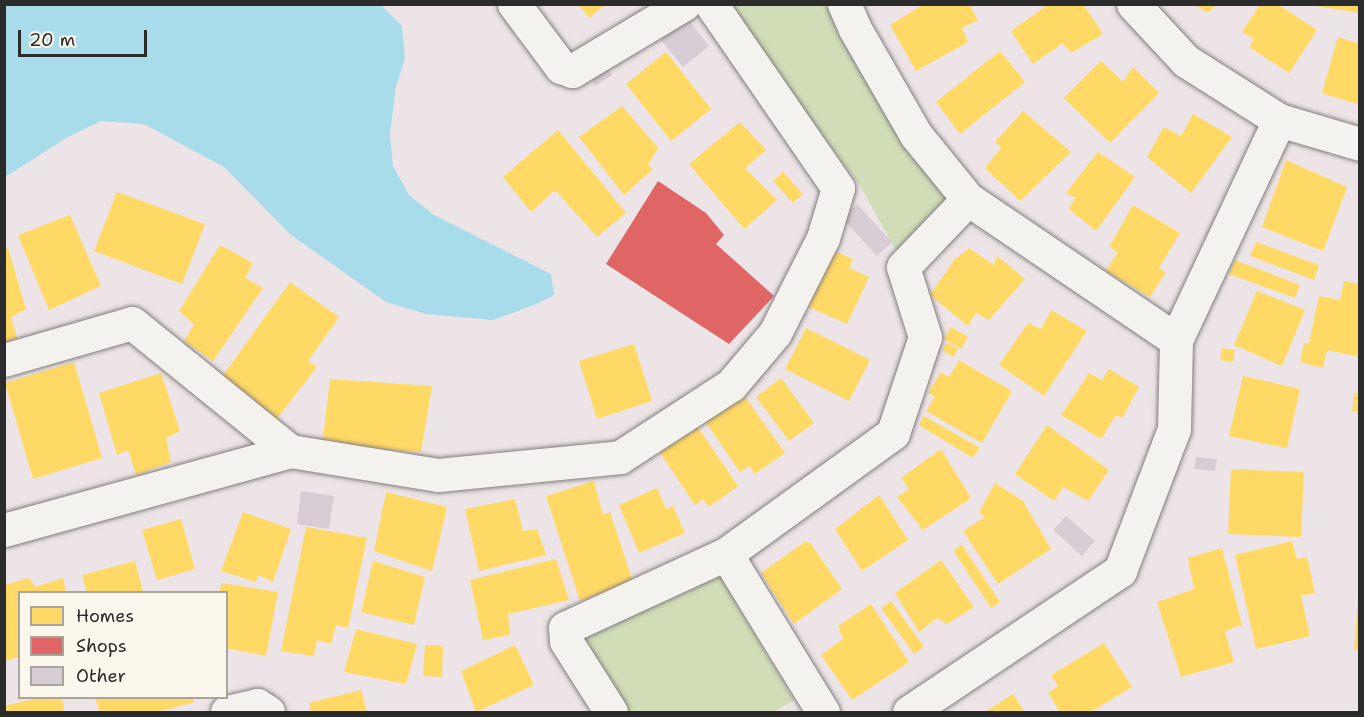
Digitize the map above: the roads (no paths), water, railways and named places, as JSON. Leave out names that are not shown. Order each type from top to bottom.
[{"type":"street","points":[[514,4],[561,67],[572,71],[684,4]]},
{"type":"street","points":[[4,530],[290,451],[438,475],[620,457],[732,385],[776,333],[823,238],[838,188],[711,4]]},
{"type":"street","points":[[844,4],[855,29],[916,135],[968,199],[1176,340]]},
{"type":"street","points":[[1133,4],[1186,61],[1280,120],[1359,144]]},
{"type":"street","points":[[909,712],[1120,572],[1174,429],[1176,340],[1280,120]]},
{"type":"street","points":[[611,712],[566,641],[565,628],[726,554],[893,433],[925,337],[903,267],[968,199]]},
{"type":"street","points":[[4,360],[132,323],[290,451]]},
{"type":"street","points":[[726,554],[823,712]]},
{"type":"street","points":[[227,712],[257,705],[268,712]]},
{"type":"water","points":[[5,4],[381,5],[402,26],[405,59],[396,86],[390,134],[393,166],[409,195],[434,215],[551,274],[554,295],[537,304],[493,320],[426,314],[386,302],[291,235],[224,167],[144,124],[101,121],[68,137],[5,177]]}]
